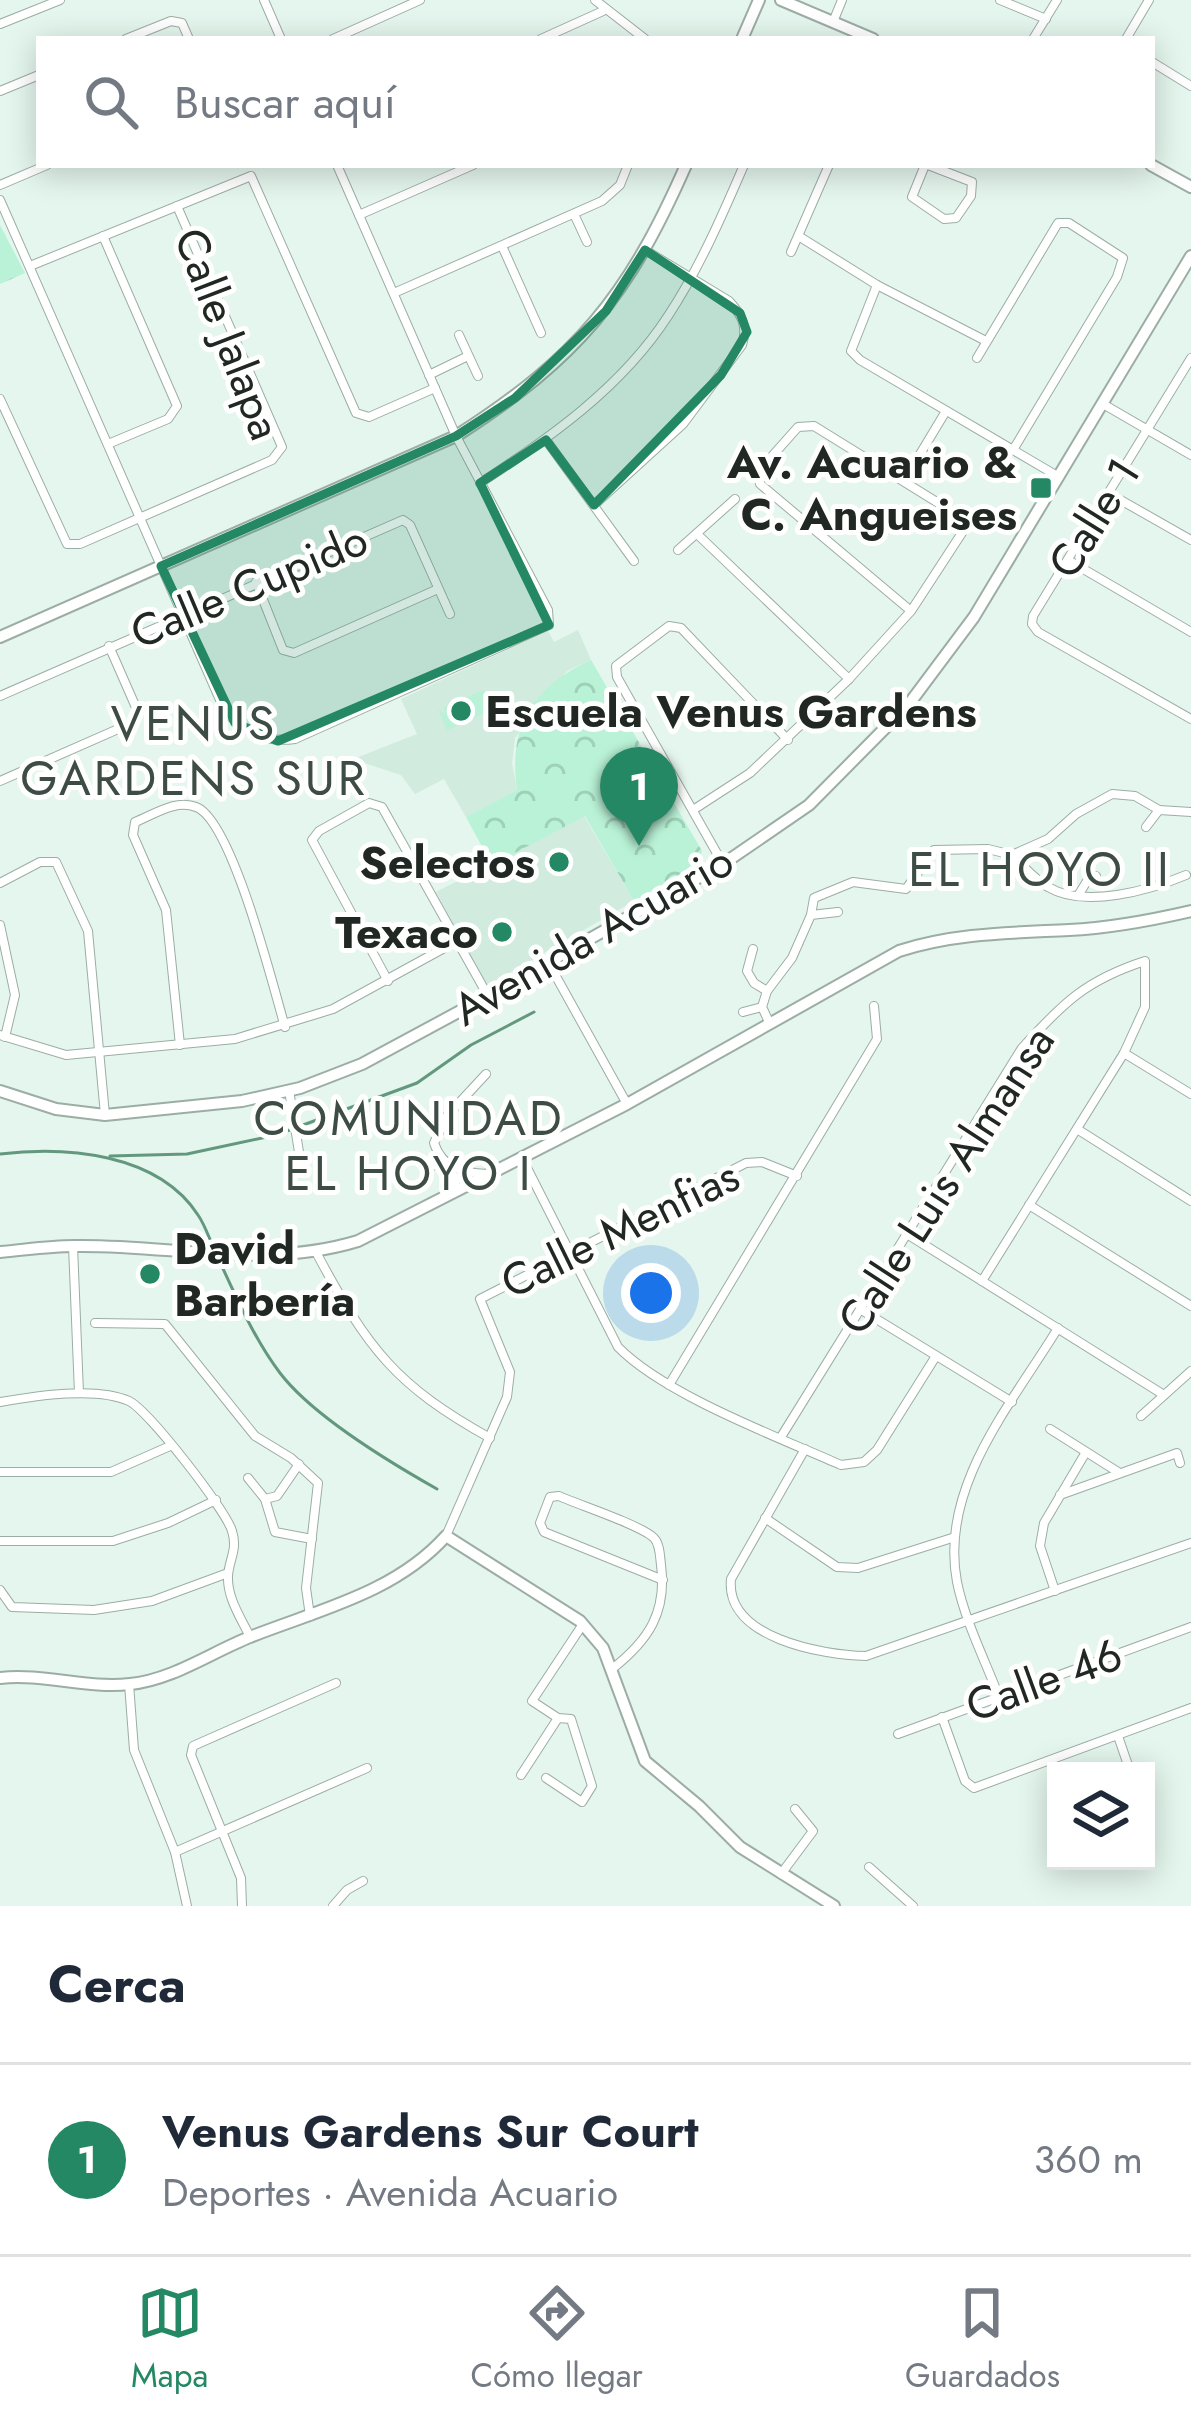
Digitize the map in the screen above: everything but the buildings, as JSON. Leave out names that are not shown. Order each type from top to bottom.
[{"type":"street","points":[[0,24],[60,0]]},
{"type":"street","points":[[264,0],[280,36]]},
{"type":"street","points":[[340,36],[420,0]]},
{"type":"street","points":[[595,0],[641,36]]},
{"type":"street","points":[[743,36],[759,0]]},
{"type":"street","points":[[781,0],[866,36]]},
{"type":"street","points":[[833,22],[842,0]]},
{"type":"street","points":[[1000,0],[1046,19]]},
{"type":"street","points":[[1035,36],[1057,0]]},
{"type":"street","points":[[1128,36],[1149,0]]},
{"type":"street","points":[[547,36],[603,10]]},
{"type":"street","points":[[134,36],[171,21],[182,23],[188,36]]},
{"type":"street","points":[[1155,64],[1191,85]]},
{"type":"street","points":[[0,91],[36,76]]},
{"type":"street","points":[[1155,167],[1191,187]]},
{"type":"street","points":[[0,185],[40,168]]},
{"type":"street","points":[[0,200],[224,709],[254,736],[278,741],[295,739],[549,625],[543,601],[456,436],[338,168]]},
{"type":"street","points":[[359,215],[466,168]]},
{"type":"street","points":[[394,292],[602,201],[620,185],[627,168]]},
{"type":"street","points":[[0,638],[456,436],[515,398],[556,364],[606,311],[645,250],[685,168]]},
{"type":"street","points":[[480,483],[546,440],[624,371],[667,318],[744,168]]},
{"type":"street","points":[[791,252],[828,168]]},
{"type":"street","points":[[925,168],[912,197],[944,219],[956,218],[971,196],[972,182],[934,168]]},
{"type":"street","points":[[30,266],[251,176],[356,412],[369,417],[435,388]]},
{"type":"street","name":"Calle Jalapa","points":[[0,399],[67,544],[80,544],[272,460],[282,447],[177,206]]},
{"type":"street","points":[[574,214],[587,242]]},
{"type":"street","points":[[977,358],[1058,223],[1070,223],[1123,258],[1117,277],[1013,450]]},
{"type":"street","points":[[103,236],[177,406],[168,418],[108,444]]},
{"type":"street","points":[[800,237],[878,285],[986,341]]},
{"type":"street","points":[[502,246],[541,332]]},
{"type":"street","points":[[594,505],[683,424],[747,332],[729,301],[645,250]]},
{"type":"street","name":"Avenida Acuario","points":[[0,1091],[56,1108],[105,1115],[242,1101],[289,1090],[362,1064],[488,996],[723,864],[809,805],[909,704],[974,617],[1191,256]]},
{"type":"street","points":[[878,285],[851,351],[1059,477]]},
{"type":"street","points":[[459,334],[478,376]]},
{"type":"street","points":[[429,374],[468,356]]},
{"type":"street","name":"Calle 1","points":[[1190,364],[1032,624],[1038,632],[1191,719]]},
{"type":"street","points":[[1103,404],[1191,455]]},
{"type":"street","points":[[905,479],[946,411]]},
{"type":"street","points":[[693,810],[750,773],[849,679],[911,611],[969,522],[814,426],[798,427],[758,472],[760,484],[911,611]]},
{"type":"street","points":[[546,440],[634,561]]},
{"type":"street","points":[[1110,494],[1191,540]]},
{"type":"street","points":[[678,550],[735,499]]},
{"type":"street","name":"Calle Cupido","points":[[0,696],[403,520],[410,525],[450,614]]},
{"type":"street","points":[[697,534],[849,679]]},
{"type":"street","points":[[1068,560],[1191,632]]},
{"type":"street","points":[[256,582],[284,650],[294,653],[438,589]]},
{"type":"street","points":[[723,864],[617,677],[616,666],[669,626],[681,628],[788,740]]},
{"type":"street","points":[[0,781],[134,722],[138,712],[109,646]]},
{"type":"street","points":[[1012,855],[1048,839],[1077,814],[1112,794],[1135,796],[1159,811],[1191,812]]},
{"type":"street","points":[[180,1046],[166,910],[134,835],[136,821],[181,802],[202,808],[213,819],[244,889],[285,1027]]},
{"type":"street","points":[[388,981],[312,840],[319,830],[369,803],[382,807],[488,996]]},
{"type":"street","points":[[1146,827],[1159,811]]},
{"type":"street","points":[[770,1024],[762,1007],[767,991],[792,958],[814,898],[853,881],[906,890],[934,850],[988,849],[1012,855],[1049,889],[1079,894],[1144,892],[1186,875]]},
{"type":"street","points":[[0,883],[40,862],[56,862],[88,931],[105,1115]]},
{"type":"street","points":[[1079,894],[1096,876]]},
{"type":"street","points":[[0,1252],[74,1246],[271,1258],[317,1254],[358,1241],[627,1103],[899,951],[932,940],[1074,930],[1191,911]]},
{"type":"street","points":[[811,915],[838,912]]},
{"type":"street","points":[[0,925],[15,995],[2,1036],[66,1055],[236,1039],[285,1027],[333,1009],[458,941]]},
{"type":"street","points":[[753,949],[748,971],[754,983],[767,991]]},
{"type":"street","name":"Calle Luis Almansa","points":[[781,1437],[1022,1048],[1068,998],[1112,971],[1145,961],[1145,1007],[1124,1052]]},
{"type":"street","points":[[548,962],[627,1103]]},
{"type":"street","points":[[669,1385],[877,1040],[874,1006]]},
{"type":"street","points":[[742,1012],[762,1007]]},
{"type":"street","points":[[982,1280],[1124,1052],[1191,1092]]},
{"type":"street","points":[[486,1074],[448,1116],[434,1143],[459,1173],[489,1174]]},
{"type":"street","points":[[289,1090],[299,1152]]},
{"type":"street","points":[[1076,1129],[1191,1201]]},
{"type":"street","points":[[521,1158],[618,1347],[639,1369],[669,1385],[841,1465],[864,1462],[877,1450],[936,1356]]},
{"type":"street","name":"Calle Menfias","points":[[446,1536],[507,1397],[510,1372],[480,1299],[746,1163],[762,1162],[797,1176]]},
{"type":"street","points":[[430,1166],[442,1164],[454,1176],[457,1191]]},
{"type":"street","points":[[1029,1205],[1191,1306]]},
{"type":"street","points":[[907,1234],[1164,1395]]},
{"type":"street","points":[[74,1246],[79,1393]]},
{"type":"street","points":[[317,1254],[353,1321],[383,1360],[435,1407],[490,1438]]},
{"type":"street","points":[[860,1309],[1012,1402]]},
{"type":"street","points":[[95,1323],[164,1324],[255,1436],[318,1483],[306,1588],[310,1616]]},
{"type":"street","points":[[999,1697],[958,1586],[952,1538],[964,1484],[1058,1328]]},
{"type":"street","points":[[1142,1415],[1191,1371]]},
{"type":"street","points":[[0,1402],[79,1393],[131,1402],[216,1500],[231,1525],[236,1549],[228,1573],[230,1595],[250,1637]]},
{"type":"street","points":[[1049,1429],[1119,1473]]},
{"type":"street","points":[[0,1472],[111,1472],[170,1446]]},
{"type":"street","points":[[805,1449],[731,1580],[729,1597],[736,1608],[779,1640],[823,1654],[866,1656],[1191,1543]]},
{"type":"street","points":[[1055,1591],[1040,1546],[1044,1523],[1086,1452]]},
{"type":"street","points":[[1059,1496],[1177,1453],[1180,1463]]},
{"type":"street","points":[[265,1499],[277,1496],[298,1464]]},
{"type":"street","points":[[248,1478],[265,1499],[275,1532],[312,1539]]},
{"type":"street","points":[[612,1669],[637,1650],[664,1594],[663,1580],[654,1538],[550,1496],[539,1523],[544,1532],[663,1580]]},
{"type":"street","points":[[0,1541],[112,1541],[168,1523],[216,1500]]},
{"type":"street","points":[[765,1518],[837,1567],[858,1568],[952,1538]]},
{"type":"street","points":[[0,1678],[129,1684],[167,1674],[250,1637],[354,1601],[425,1556],[446,1536],[583,1624],[603,1648],[645,1761],[740,1846],[834,1906]]},
{"type":"street","points":[[0,1590],[12,1606],[94,1610],[152,1601],[228,1573]]},
{"type":"street","points":[[546,1778],[582,1802],[592,1786],[571,1719],[558,1718],[532,1701],[583,1624]]},
{"type":"street","name":"Calle 46","points":[[898,1734],[1191,1627]]},
{"type":"street","points":[[242,1906],[241,1878],[191,1755],[193,1746],[336,1682]]},
{"type":"street","points":[[129,1684],[134,1750],[175,1852],[188,1906]]},
{"type":"street","points":[[942,1717],[965,1781],[974,1788],[1191,1708]]},
{"type":"street","points":[[521,1775],[558,1718]]},
{"type":"street","points":[[1118,1736],[1127,1762]]},
{"type":"street","points":[[175,1852],[367,1768]]},
{"type":"street","points":[[781,1874],[813,1831],[795,1810]]},
{"type":"street","points":[[869,1867],[913,1906]]},
{"type":"street","points":[[333,1906],[362,1881]]},
{"type":"highlighted area","points":[[645,250],[740,313],[747,332],[721,375],[594,505],[546,440],[480,483],[549,625],[278,741],[235,723],[161,566],[456,436],[515,398],[606,311]]},
{"type":"shaded area","points":[[578,630],[591,660],[567,671],[515,738],[512,763],[517,790],[466,817],[444,779],[415,794],[401,775],[356,758],[417,734],[401,699],[548,631],[554,642]]},
{"type":"shaded area","points":[[584,816],[634,901],[487,986],[436,892]]},
{"type":"green space","points":[[0,225],[25,273],[0,284]]},
{"type":"green space","points":[[591,660],[702,851],[699,863],[634,901],[585,816],[492,865],[466,817],[517,790],[516,747],[528,712],[553,683]]},
{"type":"green space","points":[[483,690],[492,710],[447,730],[438,710],[446,714],[444,707]]},
{"type":"waterway","points":[[110,1156],[187,1154],[276,1135],[417,1083],[471,1045],[534,1012]]},
{"type":"waterway","points":[[0,1154],[81,1153],[135,1166],[181,1194],[214,1249]]},
{"type":"waterway","points":[[218,1258],[262,1346],[294,1389],[353,1437],[437,1489]]},
{"type":"place","name":"Av. Acuario & C. Angueises","points":[[1041,488]]},
{"type":"place","name":"Escuela Venus Gardens","points":[[461,711]]},
{"type":"place","name":"Venus Gardens Sur Court","points":[[639,846]]},
{"type":"place","name":"Selectos","points":[[559,862]]},
{"type":"place","name":"Texaco","points":[[502,932]]},
{"type":"place","name":"David Barbería","points":[[150,1274]]},
{"type":"district","name":"VENUS GARDENS SUR","points":[[194,750]]},
{"type":"district","name":"EL HOYO II","points":[[1040,869]]},
{"type":"district","name":"COMUNIDAD EL HOYO I","points":[[409,1146]]}]
